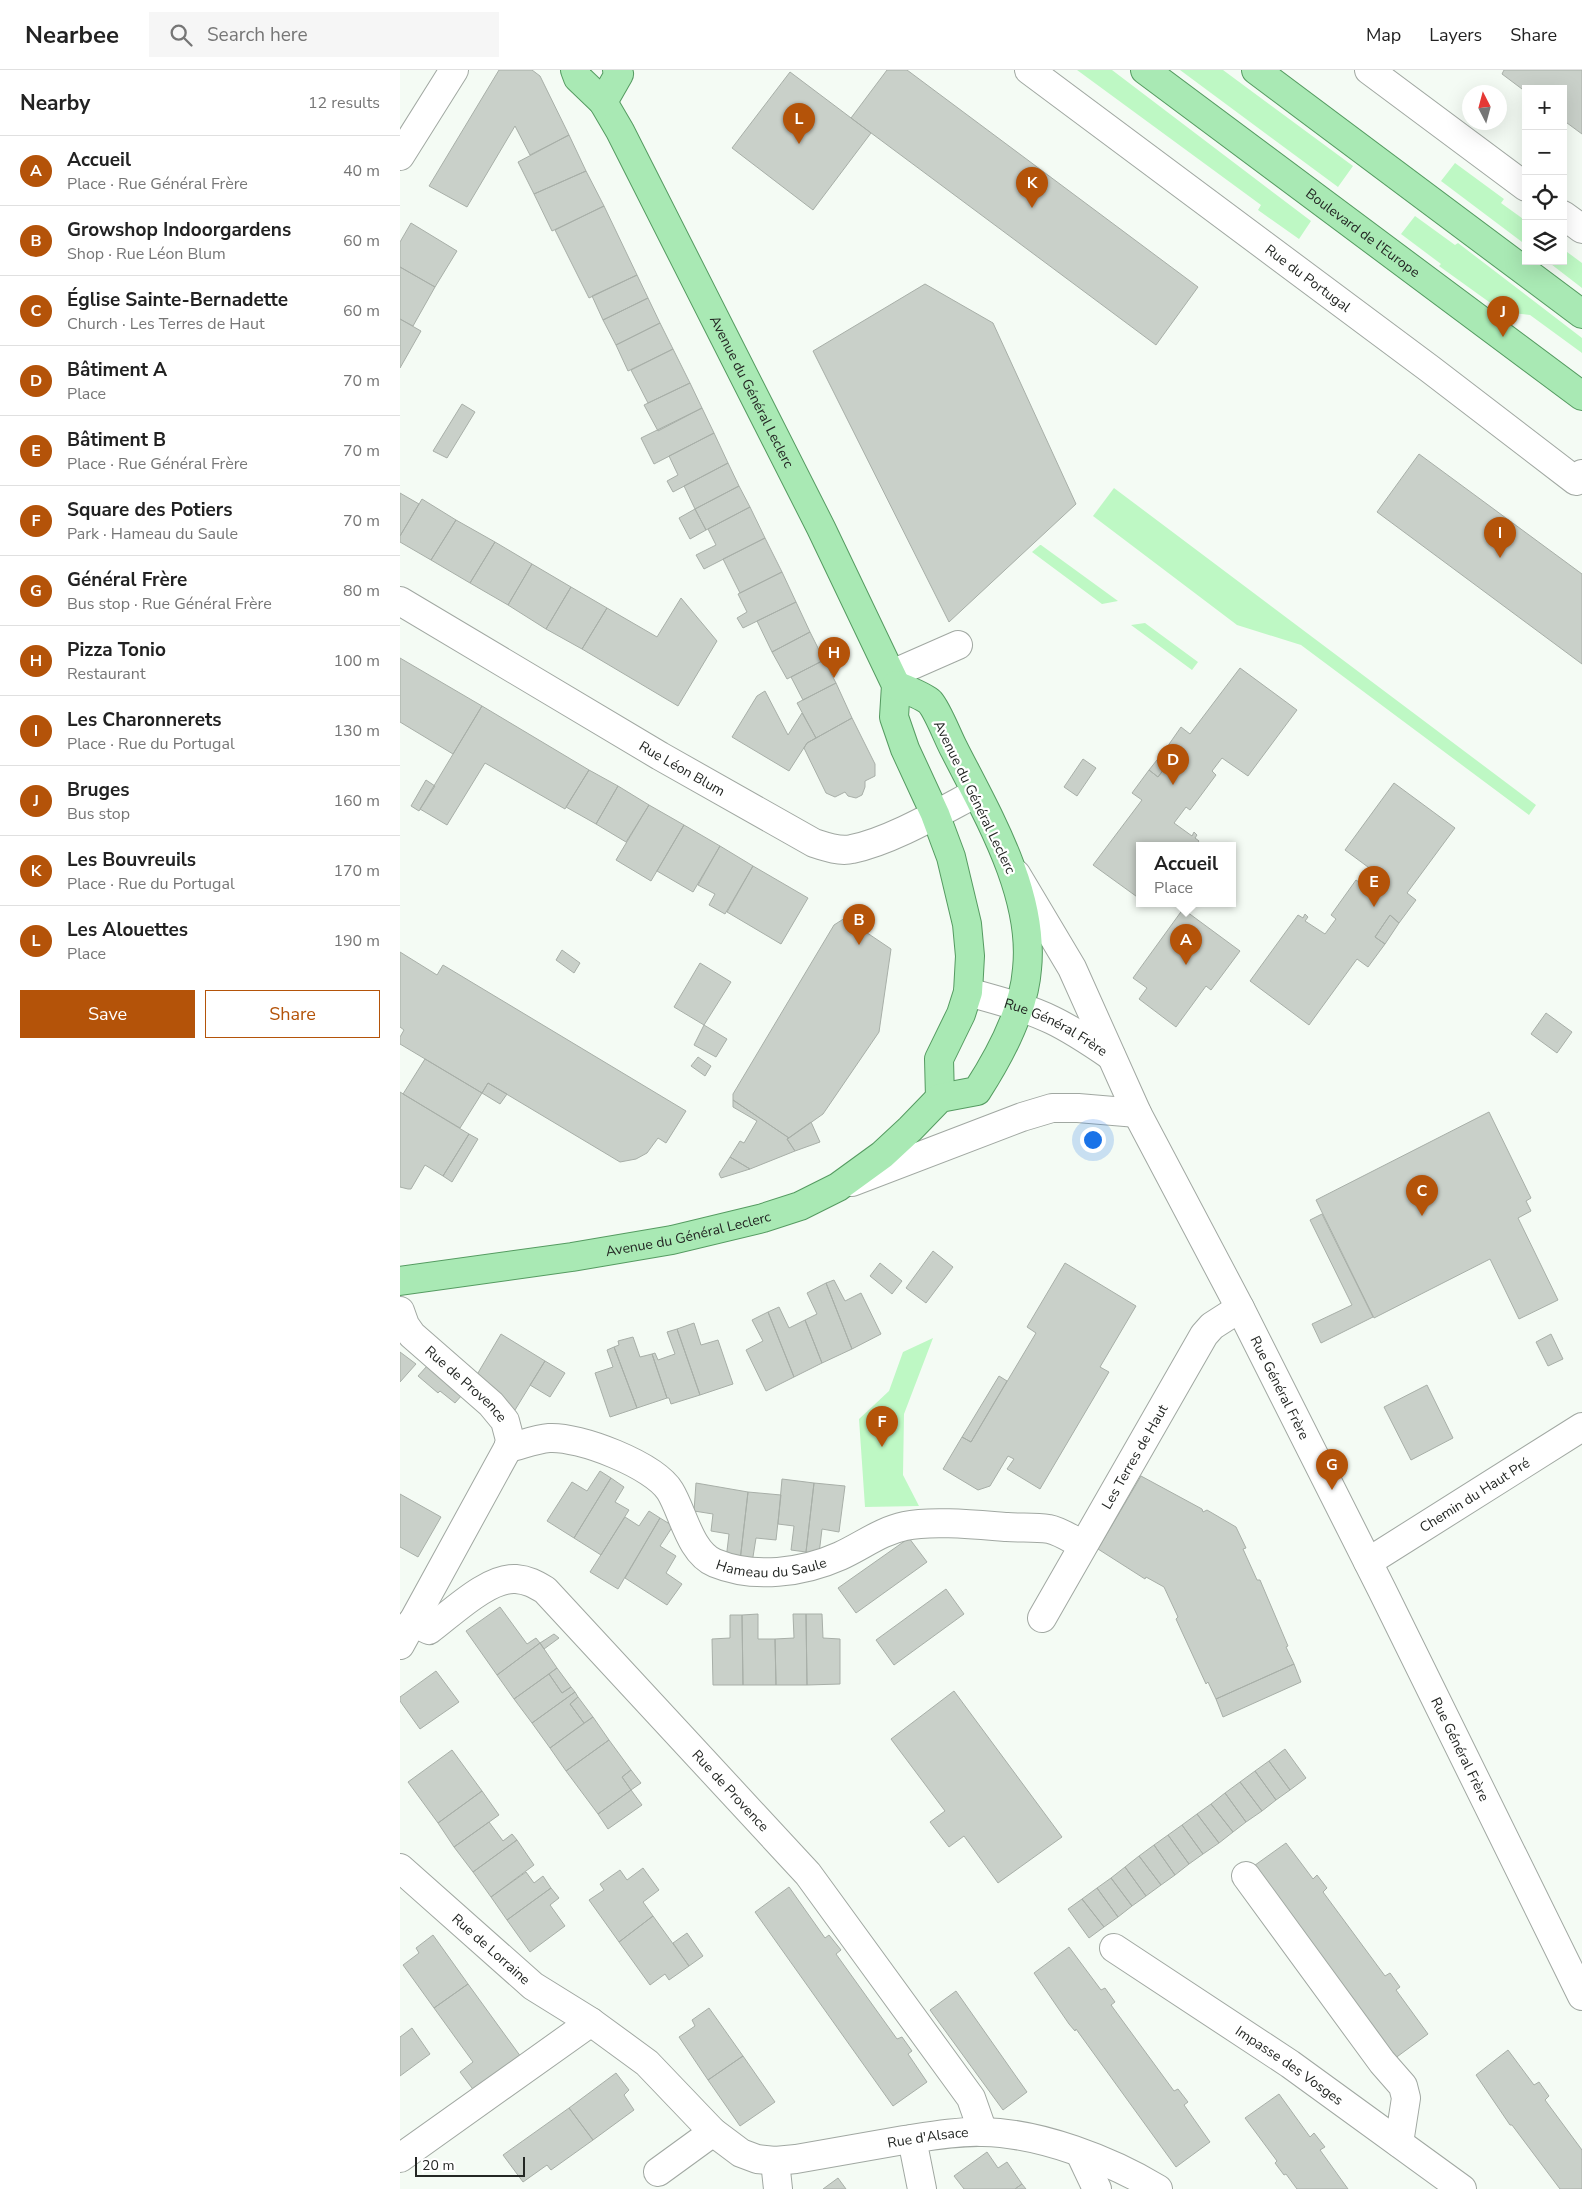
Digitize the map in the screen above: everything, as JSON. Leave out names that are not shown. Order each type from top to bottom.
[{"type":"main road","name":"Avenue du Général Leclerc","points":[[400,1281],[572,1257],[672,1240],[763,1218],[800,1206],[838,1187],[882,1155],[940,1098],[977,1091],[1000,1054],[1018,1007],[1028,970],[1026,936],[1016,882],[976,793],[930,702],[894,680],[727,343],[603,102],[578,78],[575,70]]},
{"type":"main road","points":[[603,102],[619,74],[617,70]]},
{"type":"main road","name":"Boulevard de l'Europe","points":[[1145,70],[1582,396]]},
{"type":"main road","points":[[1256,70],[1582,314]]},
{"type":"main road","points":[[894,680],[894,716],[951,857],[967,924],[970,956],[968,992],[961,1014],[939,1059],[940,1098]]},
{"type":"street","points":[[400,156],[454,70]]},
{"type":"street","name":"Rue du Portugal","points":[[1029,70],[1430,368],[1576,482],[1582,474]]},
{"type":"street","points":[[1370,70],[1522,183]]},
{"type":"street","points":[[1567,217],[1582,228]]},
{"type":"street","name":"Rue Léon Blum","points":[[400,601],[660,756],[814,843],[831,848],[851,850],[899,833],[976,793]]},
{"type":"street","points":[[894,680],[958,645]]},
{"type":"street","points":[[1005,855],[1072,968],[1110,1056]]},
{"type":"street","name":"Rue Général Frère","points":[[968,992],[1018,1007],[1052,1020],[1078,1033],[1110,1056],[1137,1113],[1240,1308],[1368,1562],[1582,1996]]},
{"type":"street","points":[[838,1187],[1022,1117],[1052,1108],[1078,1108],[1137,1113]]},
{"type":"street","name":"Les Terres de Haut","points":[[1042,1618],[1204,1335],[1212,1326],[1240,1308]]},
{"type":"street","name":"Rue de Provence","points":[[400,1310],[405,1325],[412,1335],[491,1404],[505,1421],[510,1440],[508,1448],[406,1634]]},
{"type":"street","name":"Chemin du Haut Pré","points":[[1368,1562],[1582,1427]]},
{"type":"street","name":"Hameau du Saule","points":[[508,1448],[548,1438],[567,1438],[623,1458],[650,1471],[663,1481],[671,1492],[700,1553],[713,1562],[737,1570],[767,1572],[818,1564],[841,1556],[884,1533],[907,1525],[983,1525],[1050,1529],[1083,1545]]},
{"type":"street","name":"Rue de Provence","points":[[406,1634],[430,1630],[490,1585],[514,1578],[530,1581],[545,1590],[808,1874],[971,2098],[983,2132]]},
{"type":"street","name":"Rue de Lorraine","points":[[400,1868],[533,1986],[591,2022],[647,2063],[713,2132],[741,2153],[757,2159],[775,2161]]},
{"type":"street","points":[[1246,1876],[1382,2062],[1402,2086],[1406,2098],[1399,2143]]},
{"type":"street","name":"Impasse des Vosges","points":[[1114,1948],[1290,2064],[1462,2189]]},
{"type":"street","points":[[400,2158],[591,2022]]},
{"type":"street","points":[[658,2172],[713,2132]]},
{"type":"street","name":"Rue d'Alsace","points":[[775,2161],[952,2133],[1019,2134],[1062,2146],[1134,2174],[1158,2189]]},
{"type":"street","points":[[912,2139],[922,2189]]},
{"type":"street","points":[[1080,2153],[1097,2189]]},
{"type":"street","points":[[775,2161],[778,2189]]},
{"type":"green space","points":[[1077,70],[1112,70],[1311,221],[1299,239],[1258,210],[1261,205]]},
{"type":"green space","points":[[1180,70],[1223,70],[1353,166],[1338,187]]},
{"type":"green space","points":[[1455,163],[1504,199],[1501,203],[1522,218],[1522,242],[1441,181]]},
{"type":"green space","points":[[1415,216],[1455,245],[1458,243],[1582,338],[1582,353],[1530,315],[1503,312],[1439,266],[1441,264],[1401,234]]},
{"type":"green space","points":[[1567,252],[1582,263],[1582,288],[1552,265],[1567,265]]},
{"type":"green space","points":[[1114,488],[1536,805],[1529,815],[1301,645],[1237,625],[1093,516]]},
{"type":"green space","points":[[1040,545],[1118,601],[1102,604],[1032,552]]},
{"type":"green space","points":[[1145,623],[1198,662],[1192,670],[1131,625]]},
{"type":"green space","points":[[933,1338],[904,1414],[903,1475],[919,1506],[865,1507],[859,1419],[889,1391],[903,1352]]},
{"type":"building","points":[[499,70],[532,70],[540,76],[569,135],[530,155],[515,126],[467,207],[429,186]]},
{"type":"building","points":[[887,70],[907,70],[1198,287],[1156,345],[851,118]]},
{"type":"building","points":[[1504,70],[1582,70],[1582,134],[1567,123],[1567,85],[1522,85],[1522,89],[1502,74]]},
{"type":"building","points":[[790,72],[871,133],[813,210],[732,148]]},
{"type":"building","points":[[569,135],[586,171],[534,194],[518,162]]},
{"type":"building","points":[[586,171],[604,206],[552,231],[534,194]]},
{"type":"building","points":[[604,206],[637,275],[589,298],[555,230]]},
{"type":"building","points":[[411,223],[457,251],[435,287],[400,267],[400,242]]},
{"type":"building","points":[[400,267],[435,287],[413,326],[400,319]]},
{"type":"building","points":[[637,275],[648,298],[603,320],[592,296]]},
{"type":"building","points":[[925,284],[993,323],[1076,504],[949,622],[813,351]]},
{"type":"building","points":[[648,298],[660,323],[616,345],[603,320]]},
{"type":"building","points":[[400,319],[421,331],[400,368]]},
{"type":"building","points":[[660,323],[673,349],[628,371],[616,345]]},
{"type":"building","points":[[673,349],[690,383],[648,403],[631,370]]},
{"type":"building","points":[[690,383],[702,408],[658,431],[644,405]]},
{"type":"building","points":[[462,404],[475,412],[447,458],[433,451]]},
{"type":"building","points":[[702,408],[714,433],[654,464],[641,438]]},
{"type":"building","points":[[714,433],[728,463],[673,492],[667,481],[678,475],[669,456]]},
{"type":"building","points":[[1419,454],[1582,574],[1582,664],[1377,512]]},
{"type":"building","points":[[728,463],[739,486],[695,509],[684,486]]},
{"type":"building","points":[[739,486],[750,507],[706,530],[695,509]]},
{"type":"building","points":[[400,493],[419,504],[400,536]]},
{"type":"building","points":[[422,499],[456,520],[431,560],[400,542],[400,536]]},
{"type":"building","points":[[750,507],[765,538],[704,569],[696,555],[716,545],[708,529]]},
{"type":"building","points":[[695,509],[706,530],[690,539],[679,518]]},
{"type":"building","points":[[456,520],[495,542],[470,583],[431,560]]},
{"type":"building","points":[[765,538],[782,572],[740,593],[723,559]]},
{"type":"building","points":[[495,542],[532,564],[508,605],[470,583]]},
{"type":"building","points":[[532,564],[571,587],[546,629],[508,605]]},
{"type":"building","points":[[782,572],[796,602],[743,628],[737,618],[747,612],[738,594]]},
{"type":"building","points":[[571,587],[607,608],[582,649],[546,629]]},
{"type":"building","points":[[681,598],[717,641],[678,706],[582,649],[607,608],[657,637]]},
{"type":"building","points":[[796,602],[810,632],[772,652],[757,621]]},
{"type":"building","points":[[810,632],[824,660],[787,679],[772,652]]},
{"type":"building","points":[[400,658],[482,706],[453,754],[400,722]]},
{"type":"building","points":[[824,660],[836,683],[803,700],[791,677]]},
{"type":"building","points":[[1240,668],[1297,710],[1248,776],[1222,758],[1212,771],[1216,775],[1190,810],[1186,807],[1174,823],[1192,836],[1194,832],[1197,835],[1195,838],[1198,842],[1136,842],[1136,896],[1093,865],[1142,800],[1132,793],[1149,770],[1158,777],[1173,757],[1165,750],[1181,727],[1190,734]]},
{"type":"building","points":[[836,683],[852,718],[816,738],[797,703]]},
{"type":"building","points":[[765,691],[788,735],[802,713],[816,738],[807,743],[789,771],[732,737],[757,696]]},
{"type":"building","points":[[482,706],[589,770],[565,809],[485,763],[447,825],[420,809]]},
{"type":"building","points":[[852,718],[875,764],[875,776],[865,781],[862,795],[856,798],[848,796],[845,792],[835,797],[826,793],[804,748],[807,743]]},
{"type":"building","points":[[1165,750],[1173,757],[1158,777],[1149,770]]},
{"type":"building","points":[[1083,759],[1096,768],[1077,796],[1064,787]]},
{"type":"building","points":[[589,770],[618,786],[596,824],[566,807]]},
{"type":"building","points":[[426,780],[435,786],[419,811],[411,806]]},
{"type":"building","points":[[1394,783],[1455,828],[1407,893],[1416,900],[1399,923],[1390,915],[1375,937],[1385,944],[1368,967],[1357,959],[1309,1025],[1250,981],[1298,915],[1303,918],[1305,914],[1308,917],[1305,921],[1325,934],[1336,919],[1331,915],[1356,880],[1362,884],[1372,870],[1345,850]]},
{"type":"building","points":[[618,786],[649,805],[626,842],[596,824]]},
{"type":"building","points":[[649,805],[684,825],[651,881],[616,860]]},
{"type":"building","points":[[684,825],[720,846],[693,892],[657,871]]},
{"type":"building","points":[[720,846],[753,866],[725,914],[709,905],[715,894],[698,885]]},
{"type":"building","points":[[753,866],[808,898],[781,944],[727,912]]},
{"type":"building","points":[[1183,909],[1240,951],[1211,990],[1206,986],[1176,1027],[1139,999],[1147,988],[1133,978]]},
{"type":"building","points":[[1390,915],[1399,923],[1385,944],[1375,937]]},
{"type":"building","points":[[845,918],[891,949],[879,1032],[823,1114],[789,1138],[733,1100],[733,1094],[834,925]]},
{"type":"building","points":[[562,950],[580,963],[574,973],[556,960]]},
{"type":"building","points":[[400,952],[437,975],[443,965],[686,1111],[666,1143],[658,1138],[647,1153],[636,1159],[620,1162],[488,1083],[482,1093],[400,1044],[400,1037],[404,1030],[400,1027]]},
{"type":"building","points":[[700,963],[731,982],[704,1025],[674,1007]]},
{"type":"building","points":[[1546,1013],[1572,1032],[1557,1053],[1531,1034]]},
{"type":"building","points":[[704,1025],[727,1039],[716,1057],[694,1045]]},
{"type":"building","points":[[698,1057],[711,1066],[705,1076],[691,1066]]},
{"type":"building","points":[[425,1059],[482,1093],[460,1128],[403,1094]]},
{"type":"building","points":[[488,1083],[507,1094],[500,1104],[482,1093]]},
{"type":"building","points":[[400,1092],[469,1134],[443,1176],[425,1165],[411,1189],[400,1187]]},
{"type":"building","points":[[733,1100],[789,1138],[787,1139],[795,1151],[750,1169],[730,1157],[740,1141],[744,1143],[757,1121],[733,1107]]},
{"type":"building","points":[[1489,1112],[1531,1198],[1526,1201],[1531,1211],[1518,1218],[1558,1300],[1519,1319],[1490,1259],[1374,1318],[1316,1200]]},
{"type":"building","points":[[811,1122],[820,1142],[795,1151],[787,1139]]},
{"type":"building","points":[[469,1134],[478,1139],[452,1182],[443,1176]]},
{"type":"building","points":[[730,1157],[750,1169],[721,1178],[719,1174]]},
{"type":"building","points":[[1322,1214],[1373,1317],[1321,1343],[1312,1324],[1352,1305],[1310,1220]]},
{"type":"building","points":[[933,1251],[953,1267],[926,1303],[906,1288]]},
{"type":"building","points":[[880,1263],[902,1281],[892,1294],[870,1276]]},
{"type":"building","points":[[1065,1263],[1136,1306],[1100,1367],[1109,1372],[1040,1489],[1007,1469],[1014,1459],[1008,1456],[990,1486],[978,1490],[943,1469],[962,1437],[971,1442],[1036,1333],[1027,1327]]},
{"type":"building","points":[[834,1280],[845,1301],[861,1293],[881,1334],[852,1349],[826,1283]]},
{"type":"building","points":[[826,1283],[852,1349],[822,1363],[805,1320],[817,1314],[807,1293]]},
{"type":"building","points":[[779,1307],[789,1328],[805,1320],[822,1363],[794,1377],[768,1312]]},
{"type":"building","points":[[768,1312],[794,1377],[766,1391],[746,1350],[763,1341],[752,1320]]},
{"type":"building","points":[[694,1323],[701,1345],[718,1340],[733,1384],[700,1395],[677,1329]]},
{"type":"building","points":[[677,1329],[700,1395],[671,1404],[669,1398],[667,1398],[652,1354],[655,1353],[658,1360],[675,1354],[667,1332]]},
{"type":"building","points":[[501,1334],[545,1361],[515,1410],[475,1378]]},
{"type":"building","points":[[1551,1334],[1563,1359],[1548,1366],[1536,1342]]},
{"type":"building","points":[[633,1337],[640,1357],[652,1354],[667,1398],[637,1408],[614,1347],[619,1345],[618,1341]]},
{"type":"building","points":[[614,1347],[637,1408],[610,1417],[595,1373],[613,1367],[607,1350]]},
{"type":"building","points":[[400,1352],[416,1364],[400,1382]]},
{"type":"building","points":[[545,1361],[565,1373],[550,1397],[530,1385]]},
{"type":"building","points":[[427,1366],[462,1395],[455,1403],[440,1391],[438,1393],[418,1376]]},
{"type":"building","points":[[999,1376],[1007,1381],[971,1442],[962,1437]]},
{"type":"building","points":[[1427,1385],[1453,1438],[1411,1460],[1384,1407]]},
{"type":"building","points":[[600,1471],[611,1478],[574,1538],[547,1521],[572,1482],[587,1491]]},
{"type":"building","points":[[1141,1476],[1202,1509],[1203,1512],[1207,1510],[1236,1527],[1246,1548],[1243,1549],[1257,1580],[1260,1580],[1294,1664],[1216,1699],[1208,1682],[1206,1684],[1176,1619],[1178,1617],[1164,1587],[1146,1577],[1145,1579],[1098,1549]]},
{"type":"building","points":[[611,1478],[624,1487],[615,1502],[629,1510],[601,1555],[574,1538]]},
{"type":"building","points":[[782,1479],[814,1483],[806,1552],[791,1550],[794,1526],[778,1524]]},
{"type":"building","points":[[696,1483],[748,1492],[740,1561],[726,1559],[729,1534],[711,1531],[713,1514],[694,1511]]},
{"type":"building","points":[[814,1483],[845,1486],[839,1532],[822,1529],[819,1554],[806,1552]]},
{"type":"building","points":[[748,1492],[781,1495],[776,1540],[756,1538],[752,1563],[740,1561]]},
{"type":"building","points":[[400,1494],[441,1517],[418,1557],[400,1547]]},
{"type":"building","points":[[649,1511],[660,1518],[618,1589],[590,1572],[625,1517],[639,1526]]},
{"type":"building","points":[[660,1518],[673,1526],[660,1546],[676,1556],[666,1573],[682,1584],[667,1605],[625,1578]]},
{"type":"building","points":[[909,1538],[927,1562],[856,1613],[838,1588]]},
{"type":"building","points":[[946,1589],[964,1614],[894,1665],[876,1640]]},
{"type":"building","points":[[500,1607],[527,1644],[536,1638],[540,1643],[497,1675],[466,1631]]},
{"type":"building","points":[[758,1614],[758,1639],[775,1639],[776,1685],[743,1685],[742,1615]]},
{"type":"building","points":[[793,1614],[806,1614],[807,1685],[776,1685],[775,1639],[794,1638]]},
{"type":"building","points":[[806,1614],[822,1614],[823,1638],[840,1639],[840,1684],[807,1685]]},
{"type":"building","points":[[730,1615],[742,1615],[743,1685],[713,1685],[712,1639],[730,1638]]},
{"type":"building","points":[[554,1634],[559,1638],[544,1649],[540,1643]]},
{"type":"building","points":[[540,1643],[557,1668],[514,1699],[497,1675]]},
{"type":"building","points":[[1294,1664],[1301,1682],[1223,1717],[1216,1699]]},
{"type":"building","points":[[557,1668],[571,1687],[562,1693],[549,1674]]},
{"type":"building","points":[[436,1671],[459,1702],[420,1729],[400,1701],[400,1697]]},
{"type":"building","points":[[549,1674],[562,1693],[571,1687],[575,1692],[532,1723],[514,1699]]},
{"type":"building","points":[[954,1691],[1062,1837],[998,1883],[964,1836],[949,1847],[930,1822],[945,1811],[891,1739]]},
{"type":"building","points":[[575,1692],[578,1697],[570,1704],[584,1723],[550,1748],[532,1723]]},
{"type":"building","points":[[578,1697],[593,1717],[584,1723],[570,1704]]},
{"type":"building","points":[[593,1717],[609,1740],[566,1771],[550,1748]]},
{"type":"building","points":[[609,1740],[631,1770],[622,1777],[631,1790],[598,1814],[566,1771]]},
{"type":"building","points":[[1285,1749],[1306,1778],[1290,1790],[1269,1761]]},
{"type":"building","points":[[452,1750],[482,1791],[438,1823],[408,1782]]},
{"type":"building","points":[[1269,1761],[1290,1790],[1276,1800],[1255,1771]]},
{"type":"building","points":[[631,1770],[641,1783],[631,1790],[622,1777]]},
{"type":"building","points":[[1255,1771],[1276,1800],[1262,1811],[1240,1782]]},
{"type":"building","points":[[1240,1782],[1262,1811],[1246,1822],[1225,1793]]},
{"type":"building","points":[[631,1790],[642,1805],[608,1829],[598,1814]]},
{"type":"building","points":[[482,1791],[499,1815],[454,1847],[438,1823]]},
{"type":"building","points":[[1225,1793],[1246,1822],[1233,1832],[1211,1804]]},
{"type":"building","points":[[1211,1804],[1233,1832],[1219,1843],[1197,1814]]},
{"type":"building","points":[[1197,1814],[1219,1843],[1203,1854],[1182,1825]]},
{"type":"building","points":[[489,1822],[503,1841],[512,1834],[517,1840],[473,1872],[454,1847]]},
{"type":"building","points":[[1182,1825],[1203,1854],[1189,1864],[1168,1835]]},
{"type":"building","points":[[1168,1835],[1189,1864],[1175,1875],[1154,1845]]},
{"type":"building","points":[[517,1840],[534,1865],[491,1897],[473,1872]]},
{"type":"building","points":[[1286,1843],[1313,1879],[1317,1875],[1327,1888],[1323,1892],[1385,1976],[1390,1973],[1400,1987],[1396,1990],[1428,2034],[1394,2059],[1251,1868]]},
{"type":"building","points":[[1154,1845],[1175,1875],[1161,1885],[1139,1856]]},
{"type":"building","points":[[1139,1856],[1161,1885],[1146,1896],[1125,1867]]},
{"type":"building","points":[[1125,1867],[1146,1896],[1132,1906],[1111,1878]]},
{"type":"building","points":[[643,1868],[659,1890],[643,1902],[653,1916],[619,1942],[589,1900],[604,1890],[600,1884],[620,1870],[627,1880]]},
{"type":"building","points":[[526,1872],[534,1883],[543,1876],[551,1888],[507,1920],[491,1897]]},
{"type":"building","points":[[1111,1878],[1132,1906],[1118,1917],[1097,1888]]},
{"type":"building","points":[[789,1887],[825,1938],[829,1935],[841,1950],[836,1954],[897,2039],[902,2037],[912,2051],[908,2054],[927,2082],[893,2106],[755,1912]]},
{"type":"building","points":[[551,1888],[559,1898],[550,1905],[565,1926],[530,1952],[507,1920]]},
{"type":"building","points":[[1097,1888],[1118,1917],[1104,1927],[1082,1899]]},
{"type":"building","points":[[1082,1899],[1104,1927],[1089,1938],[1068,1909]]},
{"type":"building","points":[[653,1916],[689,1966],[669,1980],[665,1974],[650,1985],[619,1942]]},
{"type":"building","points":[[687,1933],[703,1956],[689,1966],[673,1943]]},
{"type":"building","points":[[433,1935],[468,1984],[434,2008],[403,1965],[419,1953],[416,1948]]},
{"type":"building","points":[[1069,1947],[1101,1990],[1105,1988],[1115,2002],[1111,2005],[1174,2091],[1178,2089],[1188,2102],[1184,2105],[1210,2142],[1176,2167],[1076,2029],[1075,2031],[1069,2024],[1034,1973]]},
{"type":"building","points":[[468,1984],[521,2057],[475,2092],[460,2072],[473,2062],[434,2008]]},
{"type":"building","points":[[956,1991],[1027,2092],[1003,2110],[930,2010]]},
{"type":"building","points":[[709,2008],[743,2056],[708,2080],[679,2037],[695,2026],[692,2020]]},
{"type":"building","points":[[412,2028],[430,2054],[400,2076],[400,2037]]},
{"type":"building","points":[[1508,2050],[1534,2085],[1539,2082],[1549,2096],[1545,2100],[1582,2150],[1582,2189],[1560,2189],[1512,2125],[1510,2125],[1476,2075]]},
{"type":"building","points":[[743,2056],[775,2102],[740,2126],[708,2080]]},
{"type":"building","points":[[616,2073],[629,2090],[624,2095],[634,2110],[593,2140],[569,2108]]},
{"type":"building","points":[[1279,2094],[1310,2137],[1314,2133],[1325,2147],[1320,2150],[1348,2189],[1297,2189],[1275,2163],[1277,2161],[1245,2118]]},
{"type":"building","points":[[569,2108],[593,2140],[551,2170],[547,2165],[523,2182],[503,2155]]},
{"type":"building","points":[[987,2152],[998,2168],[1007,2162],[1022,2184],[1015,2189],[964,2189],[954,2176]]},
{"type":"building","points":[[838,2178],[846,2189],[823,2189]]},
{"type":"building","points":[[1022,2184],[1026,2189],[1015,2189]]},
{"type":"place","name":"Les Alouettes","points":[[799,144]]},
{"type":"place","name":"Les Bouvreuils","points":[[1032,208]]},
{"type":"place","name":"Bruges","points":[[1503,337]]},
{"type":"place","name":"Les Charonnerets","points":[[1500,558]]},
{"type":"place","name":"Pizza Tonio","points":[[834,678]]},
{"type":"place","name":"Bâtiment A","points":[[1173,785]]},
{"type":"place","name":"Bâtiment B","points":[[1374,907]]},
{"type":"place","name":"Growshop Indoorgardens","points":[[859,945]]},
{"type":"place","name":"Accueil","points":[[1186,965]]},
{"type":"place","name":"Église Sainte-Bernadette","points":[[1422,1216]]},
{"type":"place","name":"Square des Potiers","points":[[882,1447]]},
{"type":"place","name":"Général Frère","points":[[1332,1490]]}]
